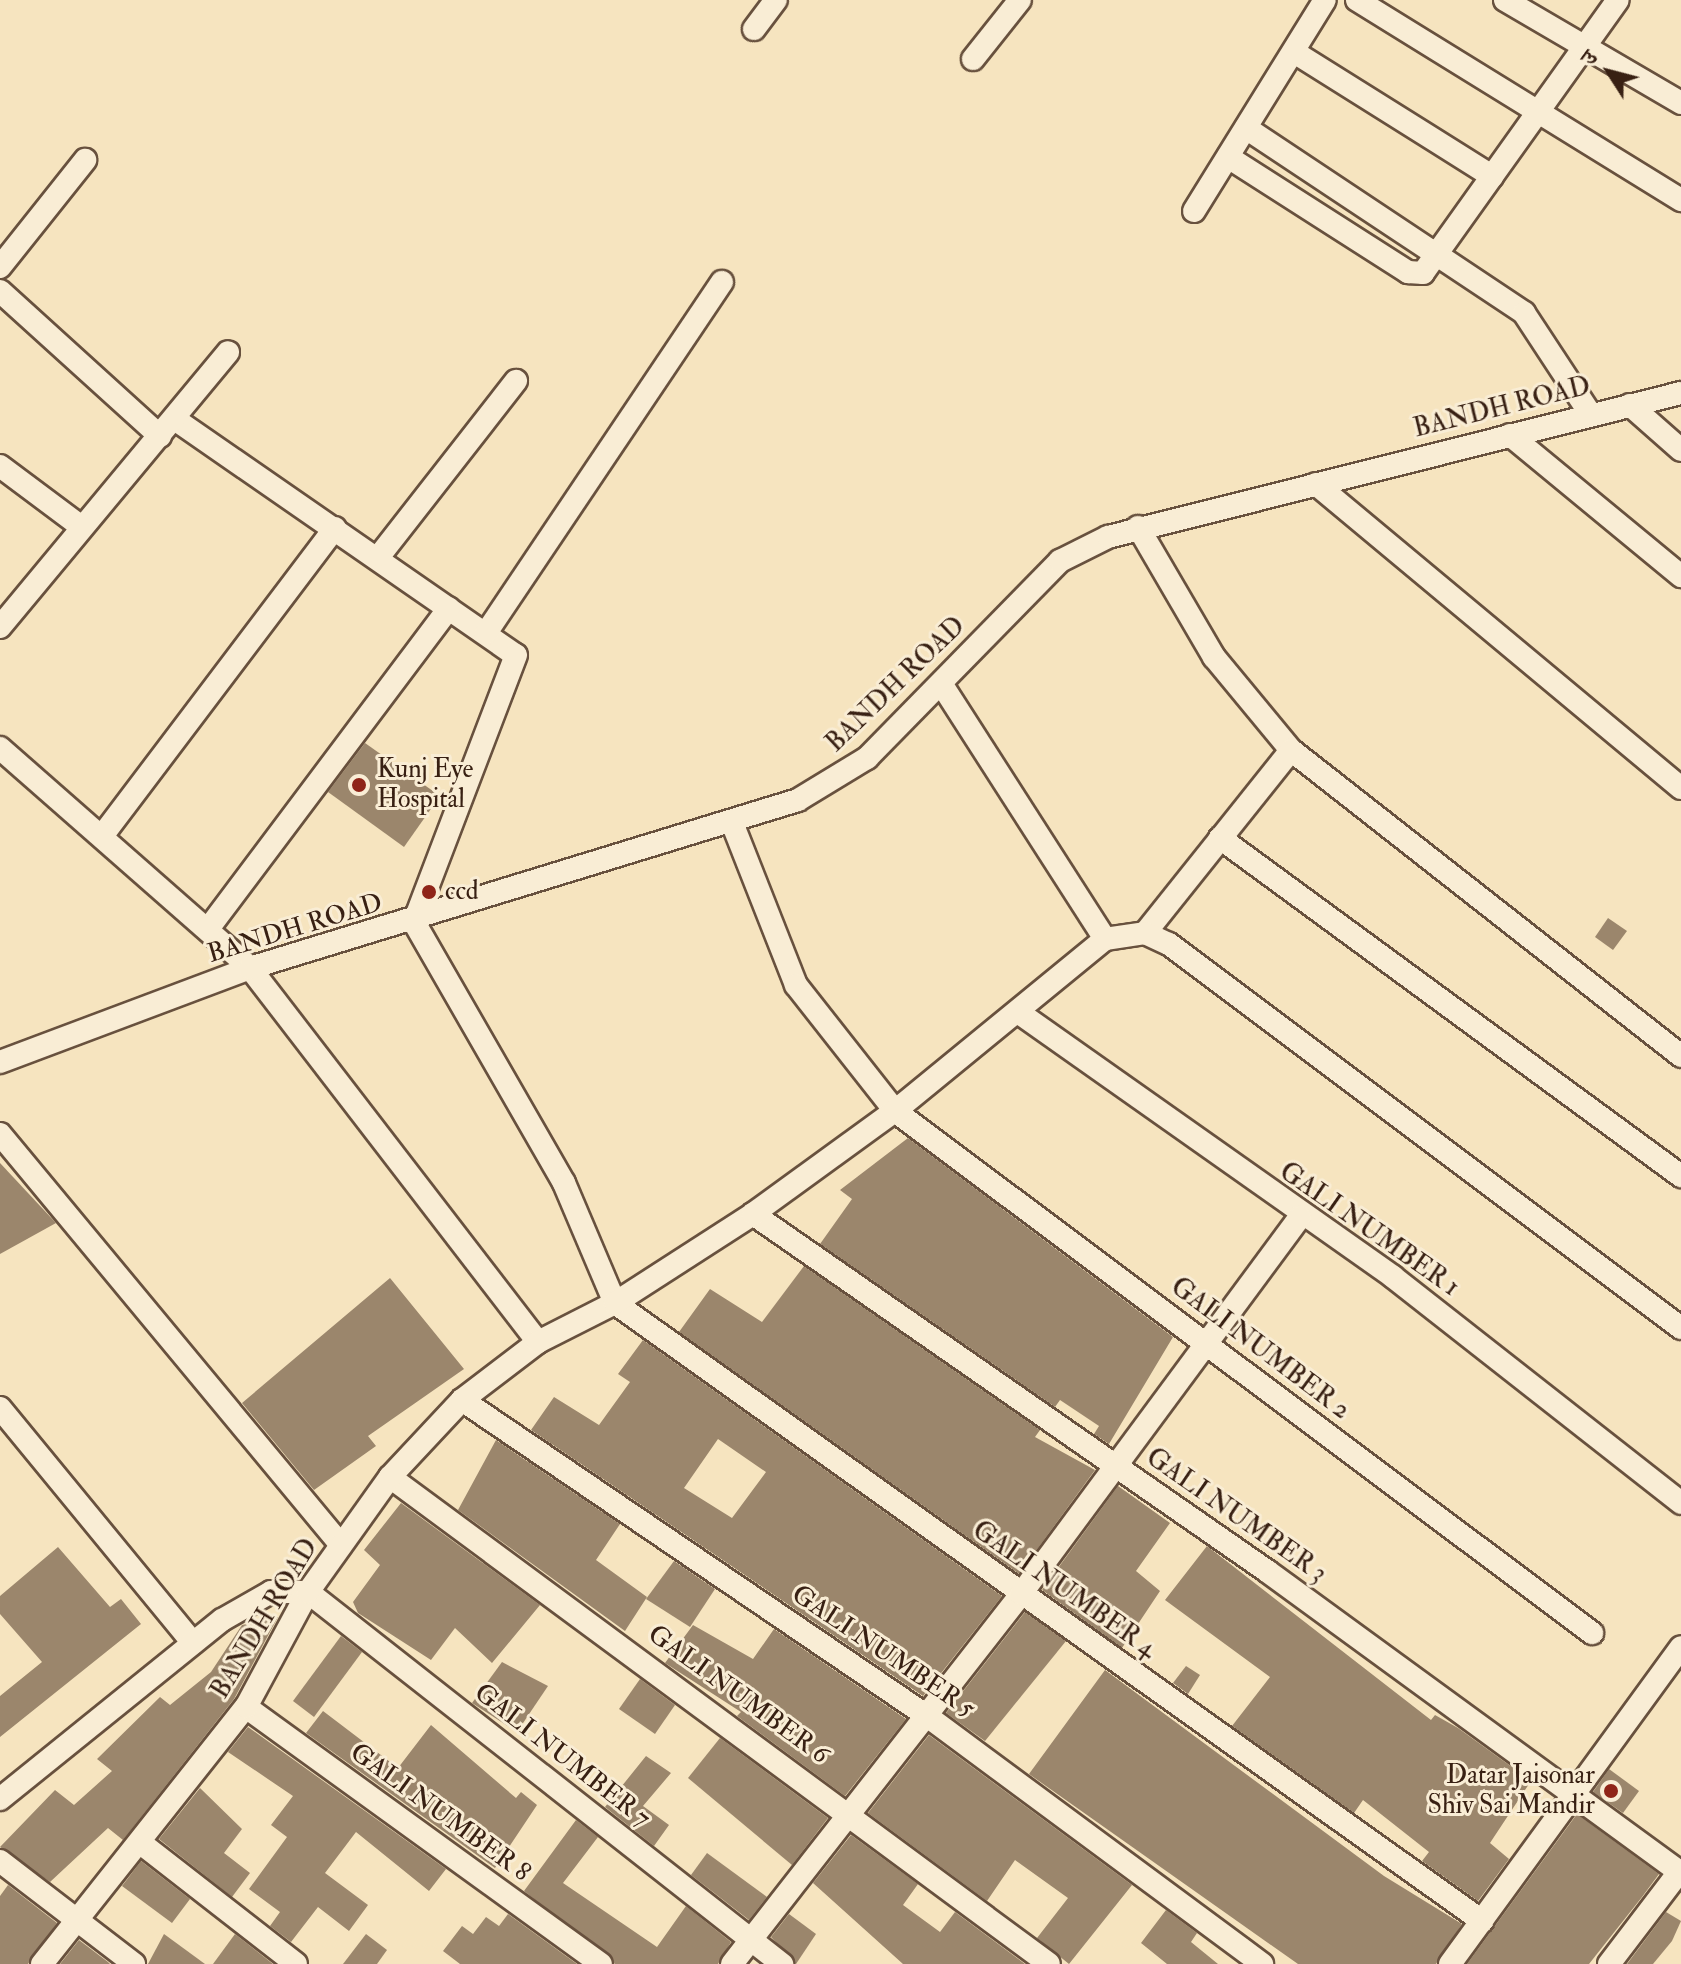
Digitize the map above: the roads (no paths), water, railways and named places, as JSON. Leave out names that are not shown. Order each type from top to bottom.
[{"type":"street","points":[[754,29],[776,0]]},
{"type":"street","points":[[973,59],[1020,0]]},
{"type":"street","points":[[1194,211],[1325,0]]},
{"type":"street","points":[[1357,0],[1534,115],[1681,200]]},
{"type":"street","points":[[1505,0],[1681,103]]},
{"type":"street","points":[[1228,157],[1408,272],[1423,273],[1618,0]]},
{"type":"street","points":[[1294,52],[1492,176]]},
{"type":"street","points":[[1246,128],[1439,253],[1524,313],[1591,415]]},
{"type":"street","points":[[0,267],[85,160]]},
{"type":"street","points":[[486,633],[722,282]]},
{"type":"street","points":[[0,291],[160,436]]},
{"type":"street","points":[[0,627],[79,525],[176,420],[228,352]]},
{"type":"street","points":[[380,555],[516,381]]},
{"type":"street","name":"BANDH ROAD","points":[[0,1062],[250,968],[414,922],[733,825],[837,780],[942,685],[1060,561],[1138,527],[1681,393]]},
{"type":"street","points":[[1630,405],[1681,450]]},
{"type":"street","points":[[176,420],[380,555],[516,658],[414,922],[564,1183],[615,1303]]},
{"type":"street","points":[[1510,435],[1681,576]]},
{"type":"street","points":[[0,466],[79,525]]},
{"type":"street","points":[[1316,484],[1681,788]]},
{"type":"street","points":[[1138,527],[1214,657],[1291,750],[1681,1056]]},
{"type":"street","points":[[102,836],[335,528]]},
{"type":"street","points":[[208,929],[449,608]]},
{"type":"street","points":[[942,685],[1105,939],[1145,933],[1291,750]]},
{"type":"street","points":[[0,748],[250,968],[538,1342]]},
{"type":"street","name":"GALI NUMBER 2","points":[[733,825],[796,985],[895,1111],[1592,1633]]},
{"type":"street","points":[[1220,838],[1681,1176]]},
{"type":"street","points":[[1145,933],[1681,1328]]},
{"type":"street","name":"BANDH ROAD","points":[[42,1964],[142,1844],[246,1707],[308,1592],[390,1477],[462,1400],[538,1342],[615,1303],[753,1214],[895,1111],[1105,939]]},
{"type":"street","name":"GALI NUMBER 1","points":[[1018,1012],[1300,1217],[1393,1277],[1681,1503]]},
{"type":"street","points":[[0,1134],[341,1545]]},
{"type":"street","name":"GALI NUMBER 3","points":[[753,1214],[1113,1465],[1680,1872]]},
{"type":"street","points":[[732,1964],[854,1813],[1021,1594],[1113,1465],[1300,1217]]},
{"type":"street","name":"GALI NUMBER 4","points":[[615,1303],[1482,1921]]},
{"type":"street","name":"GALI NUMBER 5","points":[[462,1400],[927,1716],[1262,1964]]},
{"type":"street","points":[[0,1408],[193,1643]]},
{"type":"street","name":"GALI NUMBER 6","points":[[390,1477],[854,1813],[1049,1964]]},
{"type":"street","points":[[0,1799],[193,1643],[271,1592],[308,1592]]},
{"type":"street","name":"GALI NUMBER 7","points":[[308,1592],[782,1964]]},
{"type":"street","points":[[1450,1964],[1579,1797],[1681,1647]]},
{"type":"street","name":"GALI NUMBER 8","points":[[246,1707],[601,1964]]},
{"type":"street","points":[[142,1844],[296,1964]]},
{"type":"street","points":[[0,1861],[134,1964]]},
{"type":"street","points":[[1609,1964],[1680,1872]]},
{"type":"place","name":"Kunj Eye Hospital","points":[[359,785]]},
{"type":"place","name":"ccd","points":[[429,892]]},
{"type":"place","name":"Datar Jaisonar Shiv Sai Mandir","points":[[1611,1791]]}]
